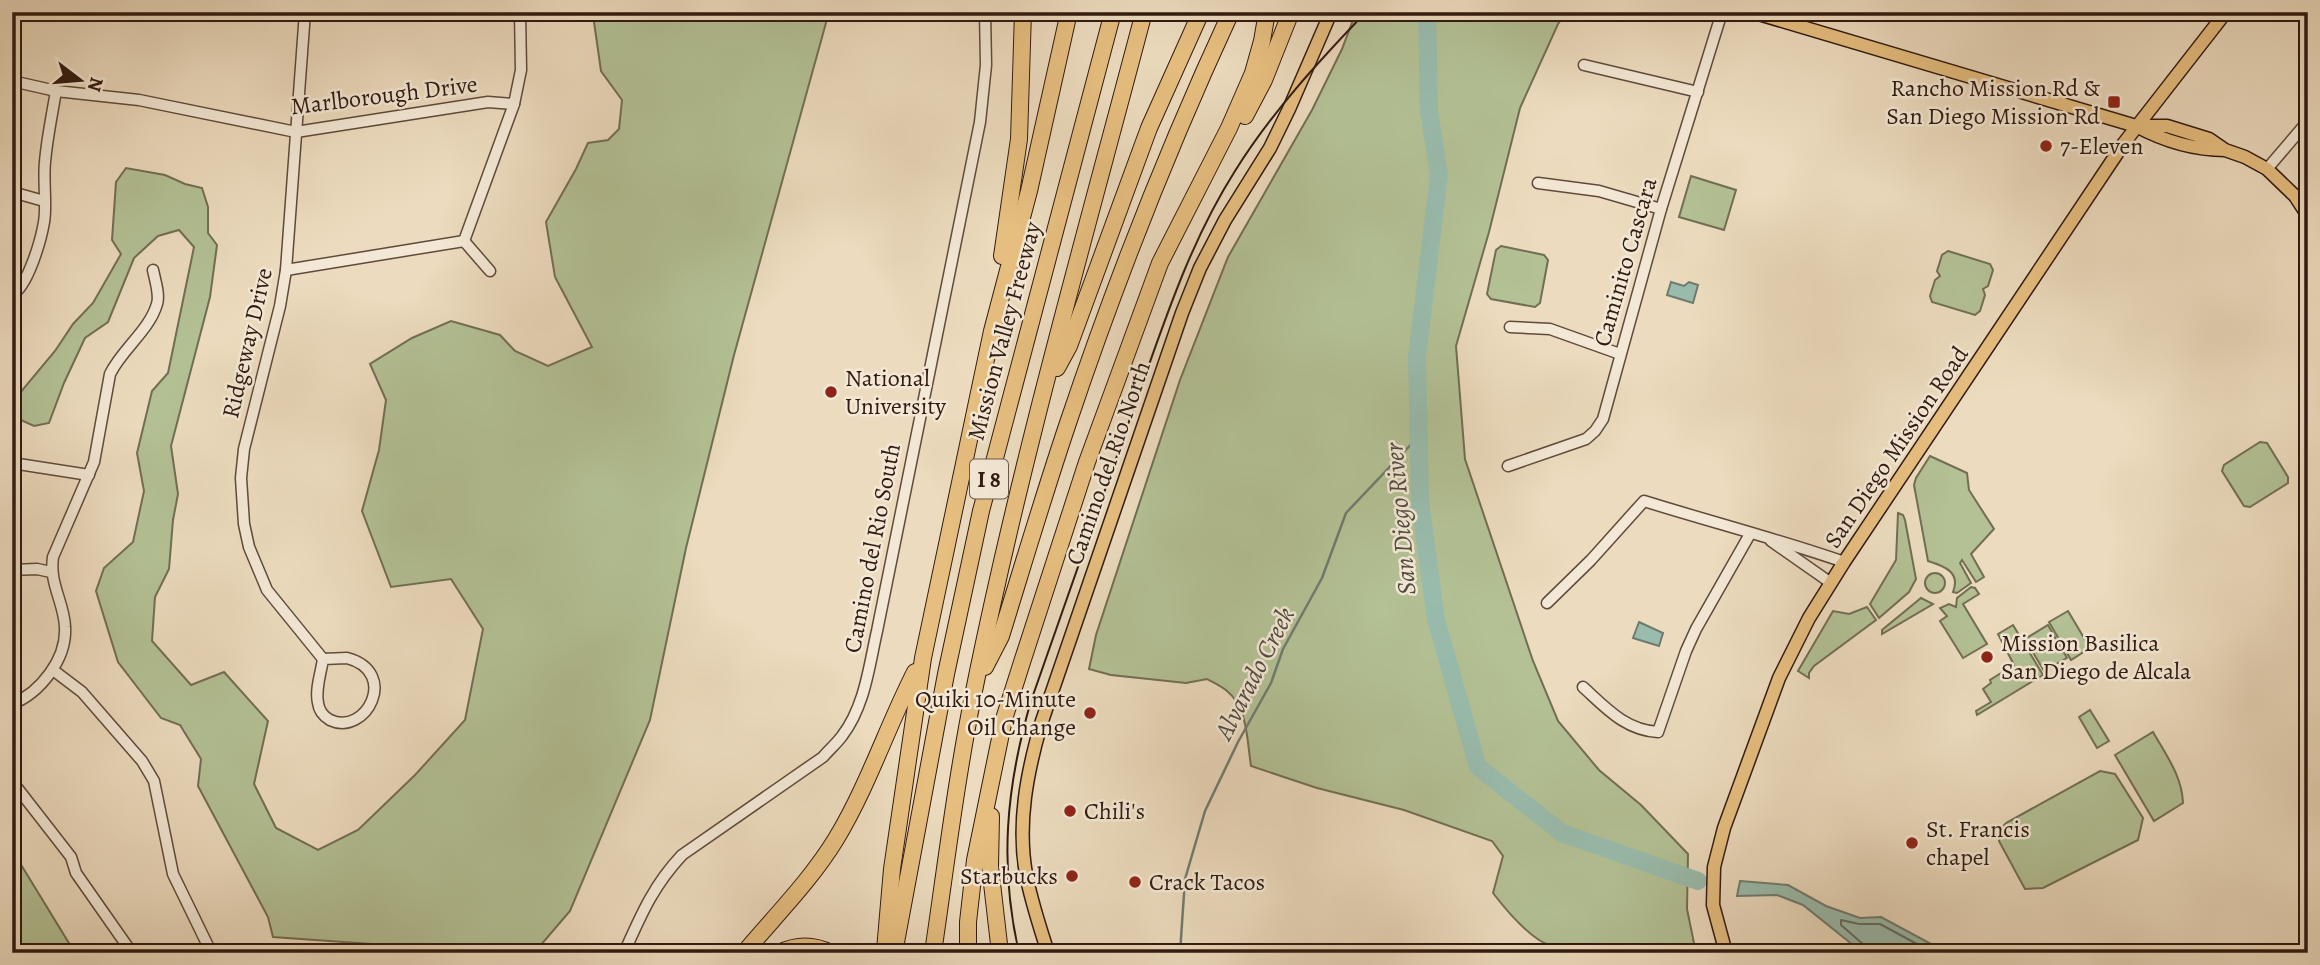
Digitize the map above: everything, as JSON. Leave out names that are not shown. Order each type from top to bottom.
[{"type":"highway","points":[[992,331],[1019,139],[1023,12]]},
{"type":"highway","points":[[1049,92],[1058,12]]},
{"type":"highway","points":[[885,953],[895,843],[923,658],[992,331],[1028,191],[1069,12]]},
{"type":"highway","name":"Mission Valley Freeway","points":[[894,953],[946,674],[978,525],[1112,12]]},
{"type":"highway","name":"I 8","points":[[933,953],[960,768],[999,569],[1144,12]]},
{"type":"highway","points":[[1043,395],[1069,346],[1149,128],[1201,12]]},
{"type":"highway","points":[[974,688],[1001,636],[1068,425],[1140,224],[1189,102],[1231,12]]},
{"type":"highway","points":[[968,953],[968,922],[975,860],[1004,719],[1087,462],[1160,263],[1229,128],[1253,73],[1267,12]]},
{"type":"highway","points":[[1154,282],[1163,271],[1264,80],[1290,12]]},
{"type":"highway","points":[[744,953],[835,841],[923,658]]},
{"type":"highway","points":[[992,776],[990,866],[1000,953]]},
{"type":"highway","points":[[779,953],[797,946],[808,946],[831,953]]},
{"type":"main road","name":"Camino del Rio North","points":[[1048,953],[1026,873],[1022,821],[1030,765],[1041,724],[1200,268],[1225,220],[1270,148],[1331,12]]},
{"type":"main road","points":[[1752,12],[2136,126],[2167,126],[2209,139],[2225,150],[2267,169],[2295,196],[2308,216]]},
{"type":"main road","name":"San Diego Mission Road","points":[[1726,953],[1713,905],[1714,867],[1724,828],[1779,678],[1809,618],[2136,126],[2226,12]]},
{"type":"street","name":"Ridgeway Drive","points":[[305,12],[286,270],[280,306],[244,449],[240,478],[249,547],[267,590],[323,659]]},
{"type":"street","points":[[464,241],[514,104],[521,71],[520,12]]},
{"type":"street","name":"Camino del Rio South","points":[[624,953],[663,875],[682,855],[823,757],[843,736],[864,692],[980,122],[986,65],[985,12]]},
{"type":"street","name":"Caminito Cascara","points":[[1508,466],[1586,439],[1603,419],[1661,209],[1722,12]]},
{"type":"street","points":[[1584,65],[1698,92]]},
{"type":"street","name":"Marlborough Drive","points":[[12,81],[56,91],[139,100],[296,132],[488,102],[514,104]]},
{"type":"street","points":[[12,295],[19,291],[26,280],[45,220],[43,180],[56,91]]},
{"type":"street","points":[[2267,169],[2308,121]]},
{"type":"street","points":[[1538,183],[1599,191],[1661,209]]},
{"type":"street","points":[[12,192],[44,201]]},
{"type":"street","points":[[286,270],[464,241]]},
{"type":"street","points":[[464,241],[490,271]]},
{"type":"street","points":[[12,704],[26,699],[52,670],[63,646],[65,626],[51,572],[53,557],[94,462],[114,364],[146,325],[158,302],[153,270]]},
{"type":"street","points":[[1510,327],[1550,329],[1620,354]]},
{"type":"street","points":[[12,463],[89,475]]},
{"type":"street","points":[[1547,603],[1644,502],[1786,542],[1844,562]]},
{"type":"street","points":[[1583,687],[1622,722],[1650,732],[1658,732],[1696,629],[1750,534]]},
{"type":"street","points":[[1766,538],[1831,583]]},
{"type":"street","points":[[12,570],[37,569],[51,572]]},
{"type":"street","points":[[323,659],[357,660],[367,667],[373,676],[375,684],[370,704],[356,720],[336,722],[326,718],[320,710],[317,693],[323,659]]},
{"type":"street","points":[[52,670],[82,692],[142,761],[154,781],[173,874],[205,951],[261,953]]},
{"type":"street","points":[[12,778],[71,857],[76,873],[132,953]]},
{"type":"shaded area","points":[[606,12],[829,12],[734,355],[686,548],[650,720],[570,911],[534,953],[499,953],[273,937],[268,917],[198,786],[201,759],[180,725],[161,718],[118,662],[96,591],[104,568],[133,542],[144,491],[137,453],[152,391],[168,373],[194,247],[179,230],[158,236],[134,258],[108,322],[85,338],[49,423],[34,426],[12,416],[12,392],[20,393],[55,351],[73,324],[93,303],[121,254],[112,240],[116,182],[126,168],[165,175],[202,188],[208,207],[208,233],[217,245],[210,297],[171,446],[178,494],[169,569],[155,597],[152,641],[191,685],[224,672],[268,721],[254,784],[276,828],[318,850],[358,830],[415,775],[465,720],[483,629],[451,579],[391,587],[362,511],[379,450],[386,400],[370,364],[412,338],[451,321],[500,335],[515,351],[548,366],[592,347],[555,277],[546,222],[588,143],[608,140],[619,129],[622,100],[601,71],[594,22]]},
{"type":"shaded area","points":[[1356,12],[1567,12],[1558,24],[1520,108],[1489,232],[1456,346],[1465,459],[1533,661],[1558,721],[1599,770],[1641,805],[1688,854],[1687,909],[1696,953],[1592,953],[1553,946],[1539,940],[1514,918],[1493,893],[1503,856],[1492,841],[1404,810],[1317,788],[1251,766],[1239,706],[1227,691],[1207,679],[1186,683],[1111,675],[1089,669],[1096,635],[1180,380],[1228,257],[1312,110],[1342,49]]},
{"type":"shaded area","points":[[1691,176],[1736,190],[1724,230],[1679,217]]},
{"type":"shaded area","points":[[1501,246],[1544,255],[1548,260],[1540,303],[1535,307],[1491,299],[1487,294],[1496,250]]},
{"type":"shaded area","points":[[1948,251],[1990,264],[1993,270],[1988,286],[1983,289],[1985,295],[1980,311],[1975,315],[1932,302],[1930,296],[1935,280],[1940,276],[1937,271],[1942,255]]},
{"type":"shaded area","points":[[2260,442],[2267,443],[2288,477],[2288,483],[2250,507],[2244,506],[2222,471],[2224,465]]},
{"type":"shaded area","points":[[1930,456],[1967,473],[1969,490],[1994,529],[1971,554],[1984,577],[1976,582],[1962,560],[1960,563],[1971,583],[1957,593],[1953,592],[1955,579],[1950,571],[1928,561],[1914,485]]},
{"type":"shaded area","points":[[1898,513],[1903,515],[1905,520],[1916,579],[1909,592],[1879,618],[1870,604],[1896,560]]},
{"type":"shaded area","points":[[1935,573],[1942,576],[1945,583],[1942,590],[1935,593],[1928,590],[1925,583],[1928,576]]},
{"type":"shaded area","points":[[1971,587],[1979,594],[1963,604],[1987,644],[1963,658],[1940,621],[1947,616],[1940,608],[1949,604],[1956,607],[1957,598]]},
{"type":"shaded area","points":[[1921,598],[1933,604],[1882,634],[1882,630]]},
{"type":"shaded area","points":[[1867,607],[1876,620],[1814,666],[1809,678],[1798,671],[1833,611],[1849,614]]},
{"type":"shaded area","points":[[2068,611],[2090,648],[2071,660],[2049,622]]},
{"type":"shaded area","points":[[2013,625],[2043,675],[1977,715],[1976,711],[1991,702],[1983,689],[1991,683],[1990,680],[2014,665],[1998,634]]},
{"type":"shaded area","points":[[2048,625],[2067,658],[2044,671],[2025,639]]},
{"type":"shaded area","points":[[2090,710],[2109,741],[2097,748],[2079,717]]},
{"type":"shaded area","points":[[2153,732],[2180,784],[2183,803],[2154,821],[2115,755]]},
{"type":"shaded area","points":[[2100,771],[2115,774],[2143,818],[2138,840],[2043,888],[2025,889],[1999,841],[2000,830],[2006,823]]},
{"type":"shaded area","points":[[12,850],[75,953],[12,953]]},
{"type":"water","points":[[1671,282],[1684,286],[1689,282],[1698,285],[1693,303],[1667,295]]},
{"type":"water","points":[[1639,622],[1663,633],[1659,646],[1633,638]]},
{"type":"water","points":[[1740,881],[1788,885],[1826,906],[1860,918],[1881,917],[1931,944],[1976,953],[1863,953],[1803,905],[1777,895],[1737,896]]},
{"type":"waterway","name":"San Diego River","points":[[1427,12],[1429,111],[1439,175],[1417,356],[1420,501],[1436,620],[1478,767],[1562,833],[1698,881]]},
{"type":"waterway","name":"Alvarado Creek","points":[[1180,953],[1185,879],[1205,811],[1238,742],[1271,683],[1283,649],[1322,578],[1346,513],[1419,436]]},
{"type":"tram line","points":[[1019,953],[1007,857],[1011,795],[1022,733],[1166,318],[1203,228],[1235,171],[1296,88],[1366,12]]},
{"type":"place","name":"Rancho Mission Rd & San Diego Mission Rd","points":[[2114,102]]},
{"type":"place","name":"7-Eleven","points":[[2046,146]]},
{"type":"place","name":"National University","points":[[831,392]]},
{"type":"place","name":"Mission Basilica San Diego de Alcala","points":[[1987,657]]},
{"type":"place","name":"Quiki 10-Minute Oil Change","points":[[1090,713]]},
{"type":"place","name":"Chili's","points":[[1070,811]]},
{"type":"place","name":"St. Francis chapel","points":[[1912,843]]},
{"type":"place","name":"Starbucks","points":[[1072,876]]},
{"type":"place","name":"Crack Tacos","points":[[1135,882]]}]
